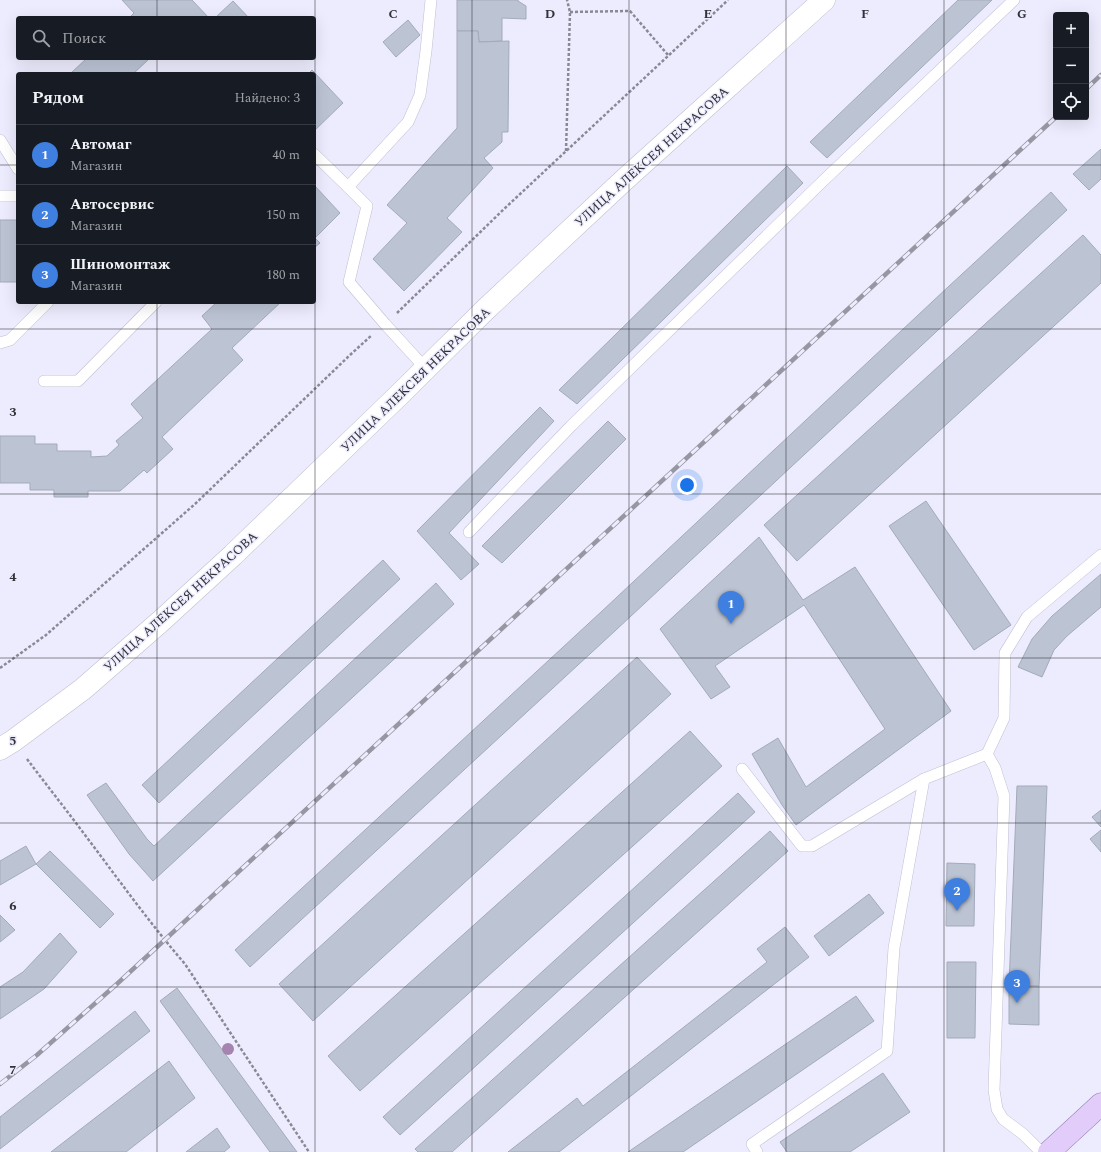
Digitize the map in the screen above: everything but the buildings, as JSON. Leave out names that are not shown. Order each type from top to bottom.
[{"type":"main road","points":[[1049,1152],[1101,1104]]},
{"type":"street","name":"УЛИЦА АЛЕКСЕЯ НЕКРАСОВА","points":[[7,745],[83,689],[161,622],[297,494],[486,310],[623,181],[824,0]]},
{"type":"lane","points":[[348,187],[408,122],[414,109],[420,95],[431,0]]},
{"type":"lane","points":[[469,532],[576,420],[824,180],[1014,0]]},
{"type":"lane","points":[[0,140],[16,166]]},
{"type":"lane","points":[[316,156],[367,206],[349,282],[426,369]]},
{"type":"lane","points":[[0,196],[16,196]]},
{"type":"lane","points":[[0,343],[10,340],[46,304]]},
{"type":"lane","points":[[44,381],[78,381],[154,304]]},
{"type":"lane","points":[[742,769],[802,846],[812,846],[924,779],[987,754],[1004,718],[1005,654],[1027,617],[1101,555]]},
{"type":"lane","points":[[987,754],[995,768],[1004,796],[994,1090],[997,1109],[1003,1118],[1023,1134],[1041,1152]]},
{"type":"lane","points":[[757,1152],[752,1144],[887,1051],[894,948],[924,779]]},
{"type":"path","points":[[566,151],[570,12],[567,0]]},
{"type":"path","points":[[0,668],[46,635],[189,510],[504,209],[728,0]]},
{"type":"path","points":[[570,12],[630,11],[668,55]]},
{"type":"path","points":[[7,745],[82,830],[132,900],[185,964],[309,1152]]},
{"type":"railway","points":[[1089,86],[1101,75]]},
{"type":"railway","points":[[0,1084],[37,1055],[118,983],[1053,120]]},
{"type":"place","name":"Автомаг","points":[[731,624]]},
{"type":"place","name":"Автосервис","points":[[957,911]]},
{"type":"place","name":"Шиномонтаж","points":[[1017,1003]]}]
